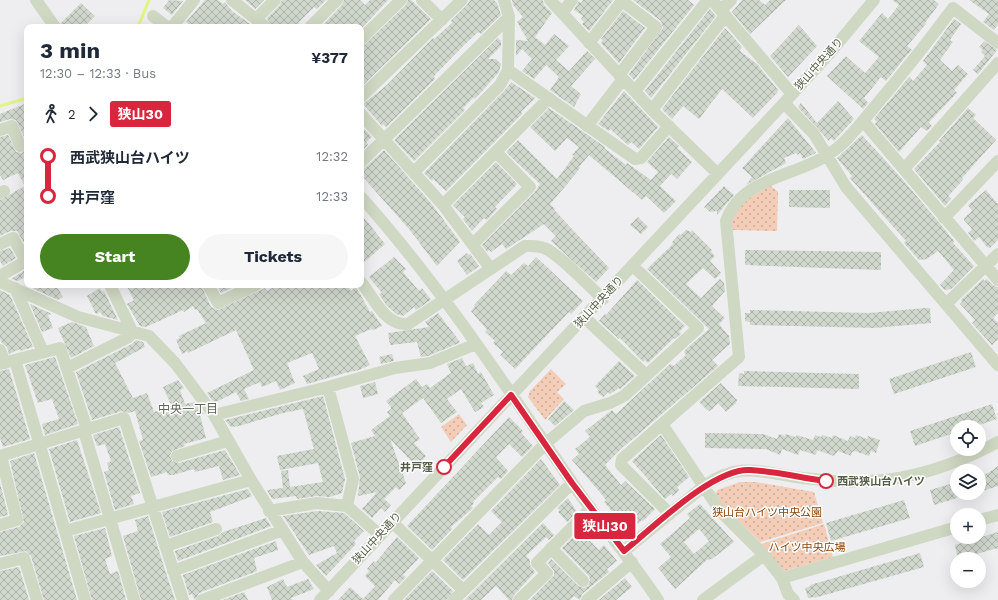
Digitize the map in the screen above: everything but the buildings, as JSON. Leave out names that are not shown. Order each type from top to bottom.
[{"type":"street","points":[[36,0],[53,24]]},
{"type":"street","points":[[168,24],[194,0]]},
{"type":"street","points":[[232,0],[262,24]]},
{"type":"street","points":[[256,19],[275,0]]},
{"type":"street","points":[[313,24],[338,0]]},
{"type":"street","points":[[364,37],[401,0]]},
{"type":"street","points":[[422,0],[442,20]]},
{"type":"street","points":[[364,93],[462,0]]},
{"type":"street","points":[[414,172],[500,84],[508,70],[509,17],[504,0]]},
{"type":"street","points":[[550,0],[652,110],[718,174]]},
{"type":"street","points":[[562,13],[572,0]]},
{"type":"street","points":[[635,91],[708,0]]},
{"type":"street","points":[[712,0],[792,94]]},
{"type":"street","points":[[652,110],[731,0]]},
{"type":"street","name":"狭山中央通り","points":[[320,600],[511,395],[603,299],[784,103],[829,54],[874,0]]},
{"type":"street","points":[[587,126],[656,27],[622,1],[589,43]]},
{"type":"street","points":[[670,514],[621,465],[622,459],[739,357],[726,221],[729,212],[742,197],[758,185],[827,156],[834,151],[863,121],[908,69],[953,8],[998,43]]},
{"type":"street","points":[[153,16],[163,24]]},
{"type":"street","points":[[364,159],[509,17]]},
{"type":"street","points":[[904,170],[998,63]]},
{"type":"street","points":[[508,70],[638,160],[669,126]]},
{"type":"street","points":[[443,205],[549,98]]},
{"type":"street","points":[[784,103],[814,134],[846,187],[998,365]]},
{"type":"street","points":[[364,117],[443,205],[491,269]]},
{"type":"street","points":[[863,121],[998,280]]},
{"type":"street","points":[[0,130],[12,126],[20,146]]},
{"type":"street","points":[[473,244],[530,187],[496,152]]},
{"type":"street","points":[[944,218],[998,161]]},
{"type":"street","points":[[364,200],[396,237],[445,300],[572,483],[624,551],[658,600]]},
{"type":"street","points":[[0,244],[13,238],[24,257]]},
{"type":"street","points":[[364,286],[389,319],[399,325],[413,322],[525,246],[536,246],[546,248],[603,299]]},
{"type":"street","points":[[946,304],[998,254]]},
{"type":"street","points":[[0,276],[24,262]]},
{"type":"street","points":[[394,600],[546,444],[584,411],[610,403],[624,396],[698,328],[633,266]]},
{"type":"street","points":[[0,282],[78,317],[99,324],[130,330],[149,336],[163,349],[186,376],[214,415],[251,480],[303,562],[328,591]]},
{"type":"street","points":[[15,288],[43,352]]},
{"type":"street","points":[[67,368],[129,337],[130,330],[111,288]]},
{"type":"street","points":[[210,288],[218,303],[250,288]]},
{"type":"street","points":[[585,318],[646,375]]},
{"type":"street","points":[[214,415],[328,388],[395,368],[430,363],[476,344]]},
{"type":"street","points":[[7,362],[60,348],[86,430],[109,518],[134,600]]},
{"type":"street","points":[[0,350],[7,362],[38,445],[85,600]]},
{"type":"street","points":[[328,388],[353,479],[347,506]]},
{"type":"street","points":[[0,525],[18,520],[4,480],[0,456],[124,418],[183,600]]},
{"type":"street","points":[[662,424],[721,512],[764,555],[782,578],[788,598]]},
{"type":"street","points":[[177,456],[228,441]]},
{"type":"street","points":[[624,551],[704,486],[728,473],[750,470],[838,482],[892,480],[941,466],[968,456],[998,442]]},
{"type":"street","points":[[65,531],[251,480]]},
{"type":"street","points":[[454,600],[572,483]]},
{"type":"street","points":[[270,511],[317,503],[347,506],[380,535]]},
{"type":"street","points":[[519,600],[547,573],[537,563],[591,508]]},
{"type":"street","points":[[986,518],[998,515]]},
{"type":"street","points":[[392,522],[463,590]]},
{"type":"street","points":[[166,546],[216,529]]},
{"type":"street","points":[[782,578],[950,529]]},
{"type":"street","points":[[174,570],[283,530]]},
{"type":"street","points":[[551,548],[583,581]]},
{"type":"street","points":[[703,600],[764,555]]},
{"type":"street","points":[[0,564],[24,558],[37,600]]},
{"type":"street","points":[[202,600],[303,562]]},
{"type":"street","points":[[587,600],[632,562]]},
{"type":"green space","points":[[770,185],[778,192],[777,231],[732,230],[731,219],[745,201]]},
{"type":"green space","points":[[551,369],[566,384],[557,392],[564,399],[545,420],[528,397],[530,391]]},
{"type":"green space","points":[[459,414],[467,425],[451,442],[441,427]]},
{"type":"green space","name":"狭山台ハイツ中央公園","points":[[740,482],[756,482],[814,492],[823,523],[760,542],[726,509],[716,495],[717,490]]},
{"type":"green space","name":"ハイツ中央広場","points":[[824,524],[833,557],[784,571],[761,544]]},
{"type":"waterway","points":[[139,24],[149,0]]},
{"type":"waterway","points":[[0,106],[24,99]]},
{"type":"bus line","name":"狭山30","points":[[444,467],[511,395],[572,483],[624,551],[704,486],[718,477],[728,473],[750,470],[763,471],[826,481]]},
{"type":"place","name":"井戸窪","points":[[444,467]]},
{"type":"place","name":"西武狭山台ハイツ","points":[[826,481]]},
{"type":"district","name":"中央一丁目","points":[[188,409]]}]
